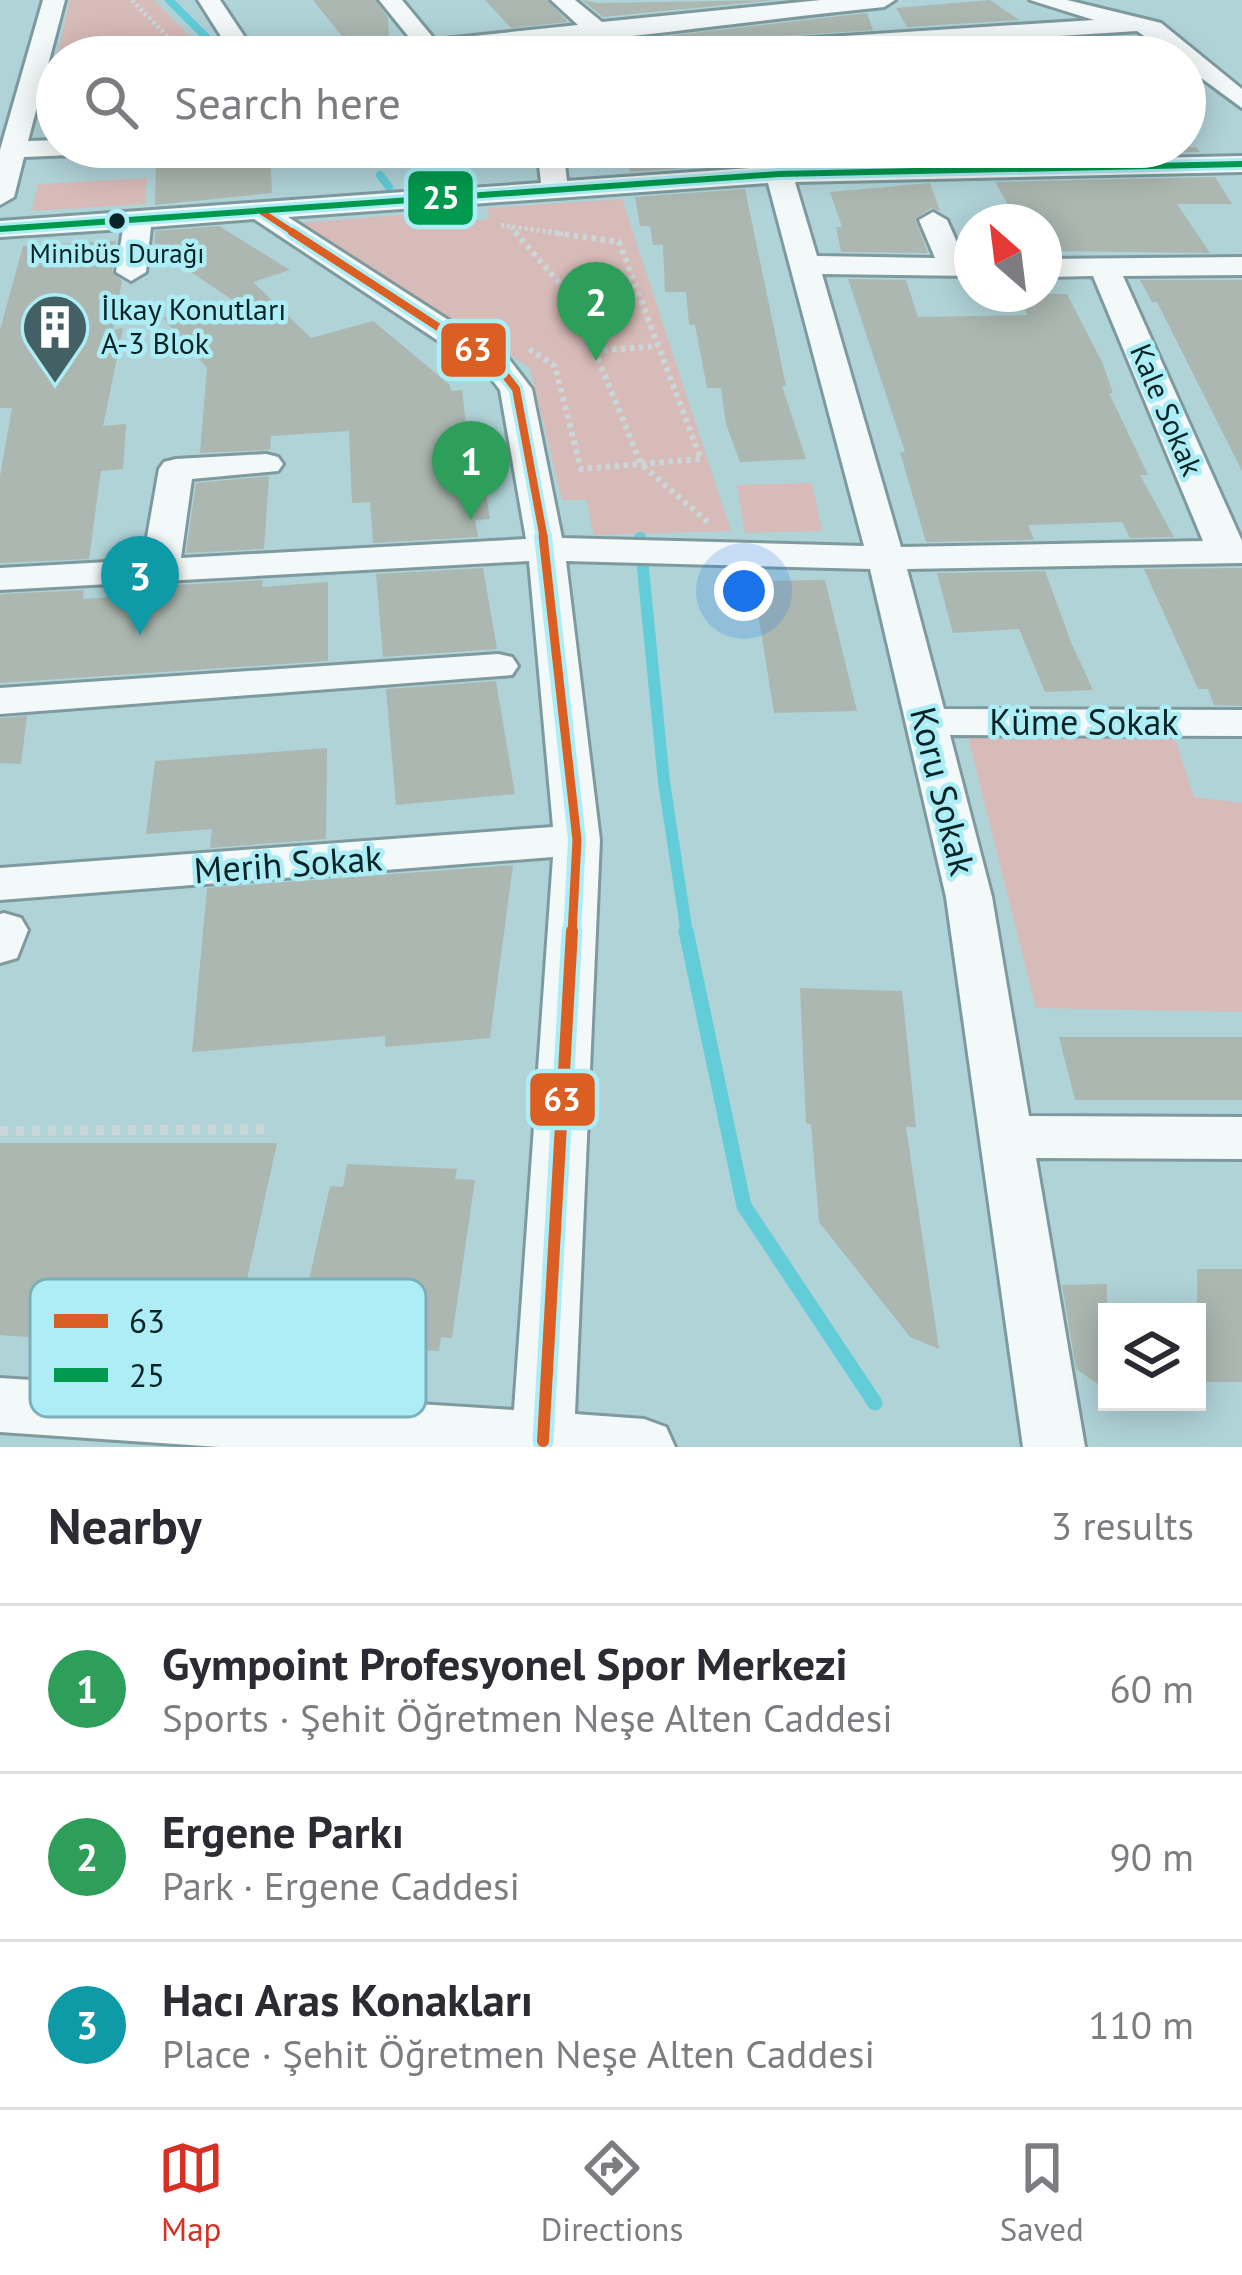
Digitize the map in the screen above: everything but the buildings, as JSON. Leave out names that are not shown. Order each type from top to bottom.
[{"type":"street","points":[[44,36],[54,0]]},
{"type":"street","points":[[209,0],[232,36]]},
{"type":"street","points":[[390,0],[420,36]]},
{"type":"street","points":[[562,0],[599,31]]},
{"type":"street","points":[[580,36],[884,0]]},
{"type":"street","points":[[1061,2],[1153,28],[1163,36]]},
{"type":"street","points":[[731,15],[742,36]]},
{"type":"street","points":[[977,36],[1137,24]]},
{"type":"street","points":[[0,197],[10,136],[36,64]]},
{"type":"street","points":[[1206,72],[1232,93]]},
{"type":"street","points":[[26,100],[36,99]]},
{"type":"street","points":[[1206,164],[1242,164]]},
{"type":"street","points":[[437,168],[447,197]]},
{"type":"street","points":[[552,168],[555,189]]},
{"type":"street","points":[[0,229],[555,189],[714,168]]},
{"type":"street","name":"Koru Sokak","points":[[777,168],[886,558],[969,897],[1054,1447]]},
{"type":"street","points":[[262,212],[509,377],[516,389],[546,549],[577,840],[507,1443]]},
{"type":"street","points":[[131,272],[138,220]]},
{"type":"street","points":[[933,220],[954,253]]},
{"type":"street","points":[[803,265],[954,267]]},
{"type":"street","points":[[1062,268],[1242,266]]},
{"type":"street","name":"Kale Sokak","points":[[1105,269],[1234,552]]},
{"type":"street","points":[[160,570],[176,469],[266,464]]},
{"type":"street","points":[[0,579],[546,549],[886,558],[1234,552]]},
{"type":"street","points":[[0,700],[499,666]]},
{"type":"street","name":"Küme Sokak","points":[[927,722],[1242,723]]},
{"type":"street","name":"Merih Sokak","points":[[1,920],[577,840]]},
{"type":"street","points":[[1003,1137],[1242,1138]]},
{"type":"street","points":[[6,1419],[644,1447]]},
{"type":"path","points":[[132,0],[167,36]]},
{"type":"path","points":[[494,224],[619,242],[700,459],[581,469],[555,366],[524,346]]},
{"type":"path","points":[[510,226],[574,300],[641,464],[717,529],[724,551]]},
{"type":"path","points":[[616,282],[634,282]]},
{"type":"path","points":[[620,292],[638,291]]},
{"type":"path","points":[[574,300],[590,298]]},
{"type":"path","points":[[594,351],[658,346]]},
{"type":"path","points":[[0,1131],[269,1129]]},
{"type":"shaded area","points":[[70,0],[154,0],[190,36],[62,36]]},
{"type":"shaded area","points":[[147,178],[145,204],[32,211],[38,184]]},
{"type":"shaded area","points":[[622,199],[731,531],[594,535],[586,500],[562,500],[530,368],[299,223],[451,211],[454,222],[489,219],[487,208]]},
{"type":"shaded area","points":[[812,483],[822,531],[745,533],[737,485]]},
{"type":"shaded area","points":[[967,733],[1174,736],[1194,797],[1242,803],[1242,1012],[1036,1008]]},
{"type":"waterway","points":[[169,0],[205,36]]},
{"type":"waterway","points":[[380,175],[389,187]]},
{"type":"waterway","points":[[640,538],[664,782],[687,934]]},
{"type":"waterway","points":[[686,931],[744,1206],[875,1403]]},
{"type":"transit line","name":"25","points":[[1206,165],[1242,164]]},
{"type":"transit line","name":"25","points":[[0,229],[779,174],[1057,168]]},
{"type":"transit line","name":"63","points":[[262,212],[498,366],[516,389],[546,549],[577,840],[543,1441]]},
{"type":"place","name":"Minibüs Durağı","points":[[117,221]]},
{"type":"place","name":"Ergene Parkı","points":[[596,361]]},
{"type":"place","name":"İlkay Konutları A-3 Blok","points":[[55,386]]},
{"type":"place","name":"Gympoint Profesyonel Spor Merkezi","points":[[471,520]]},
{"type":"place","name":"Hacı Aras Konakları","points":[[140,635]]}]
